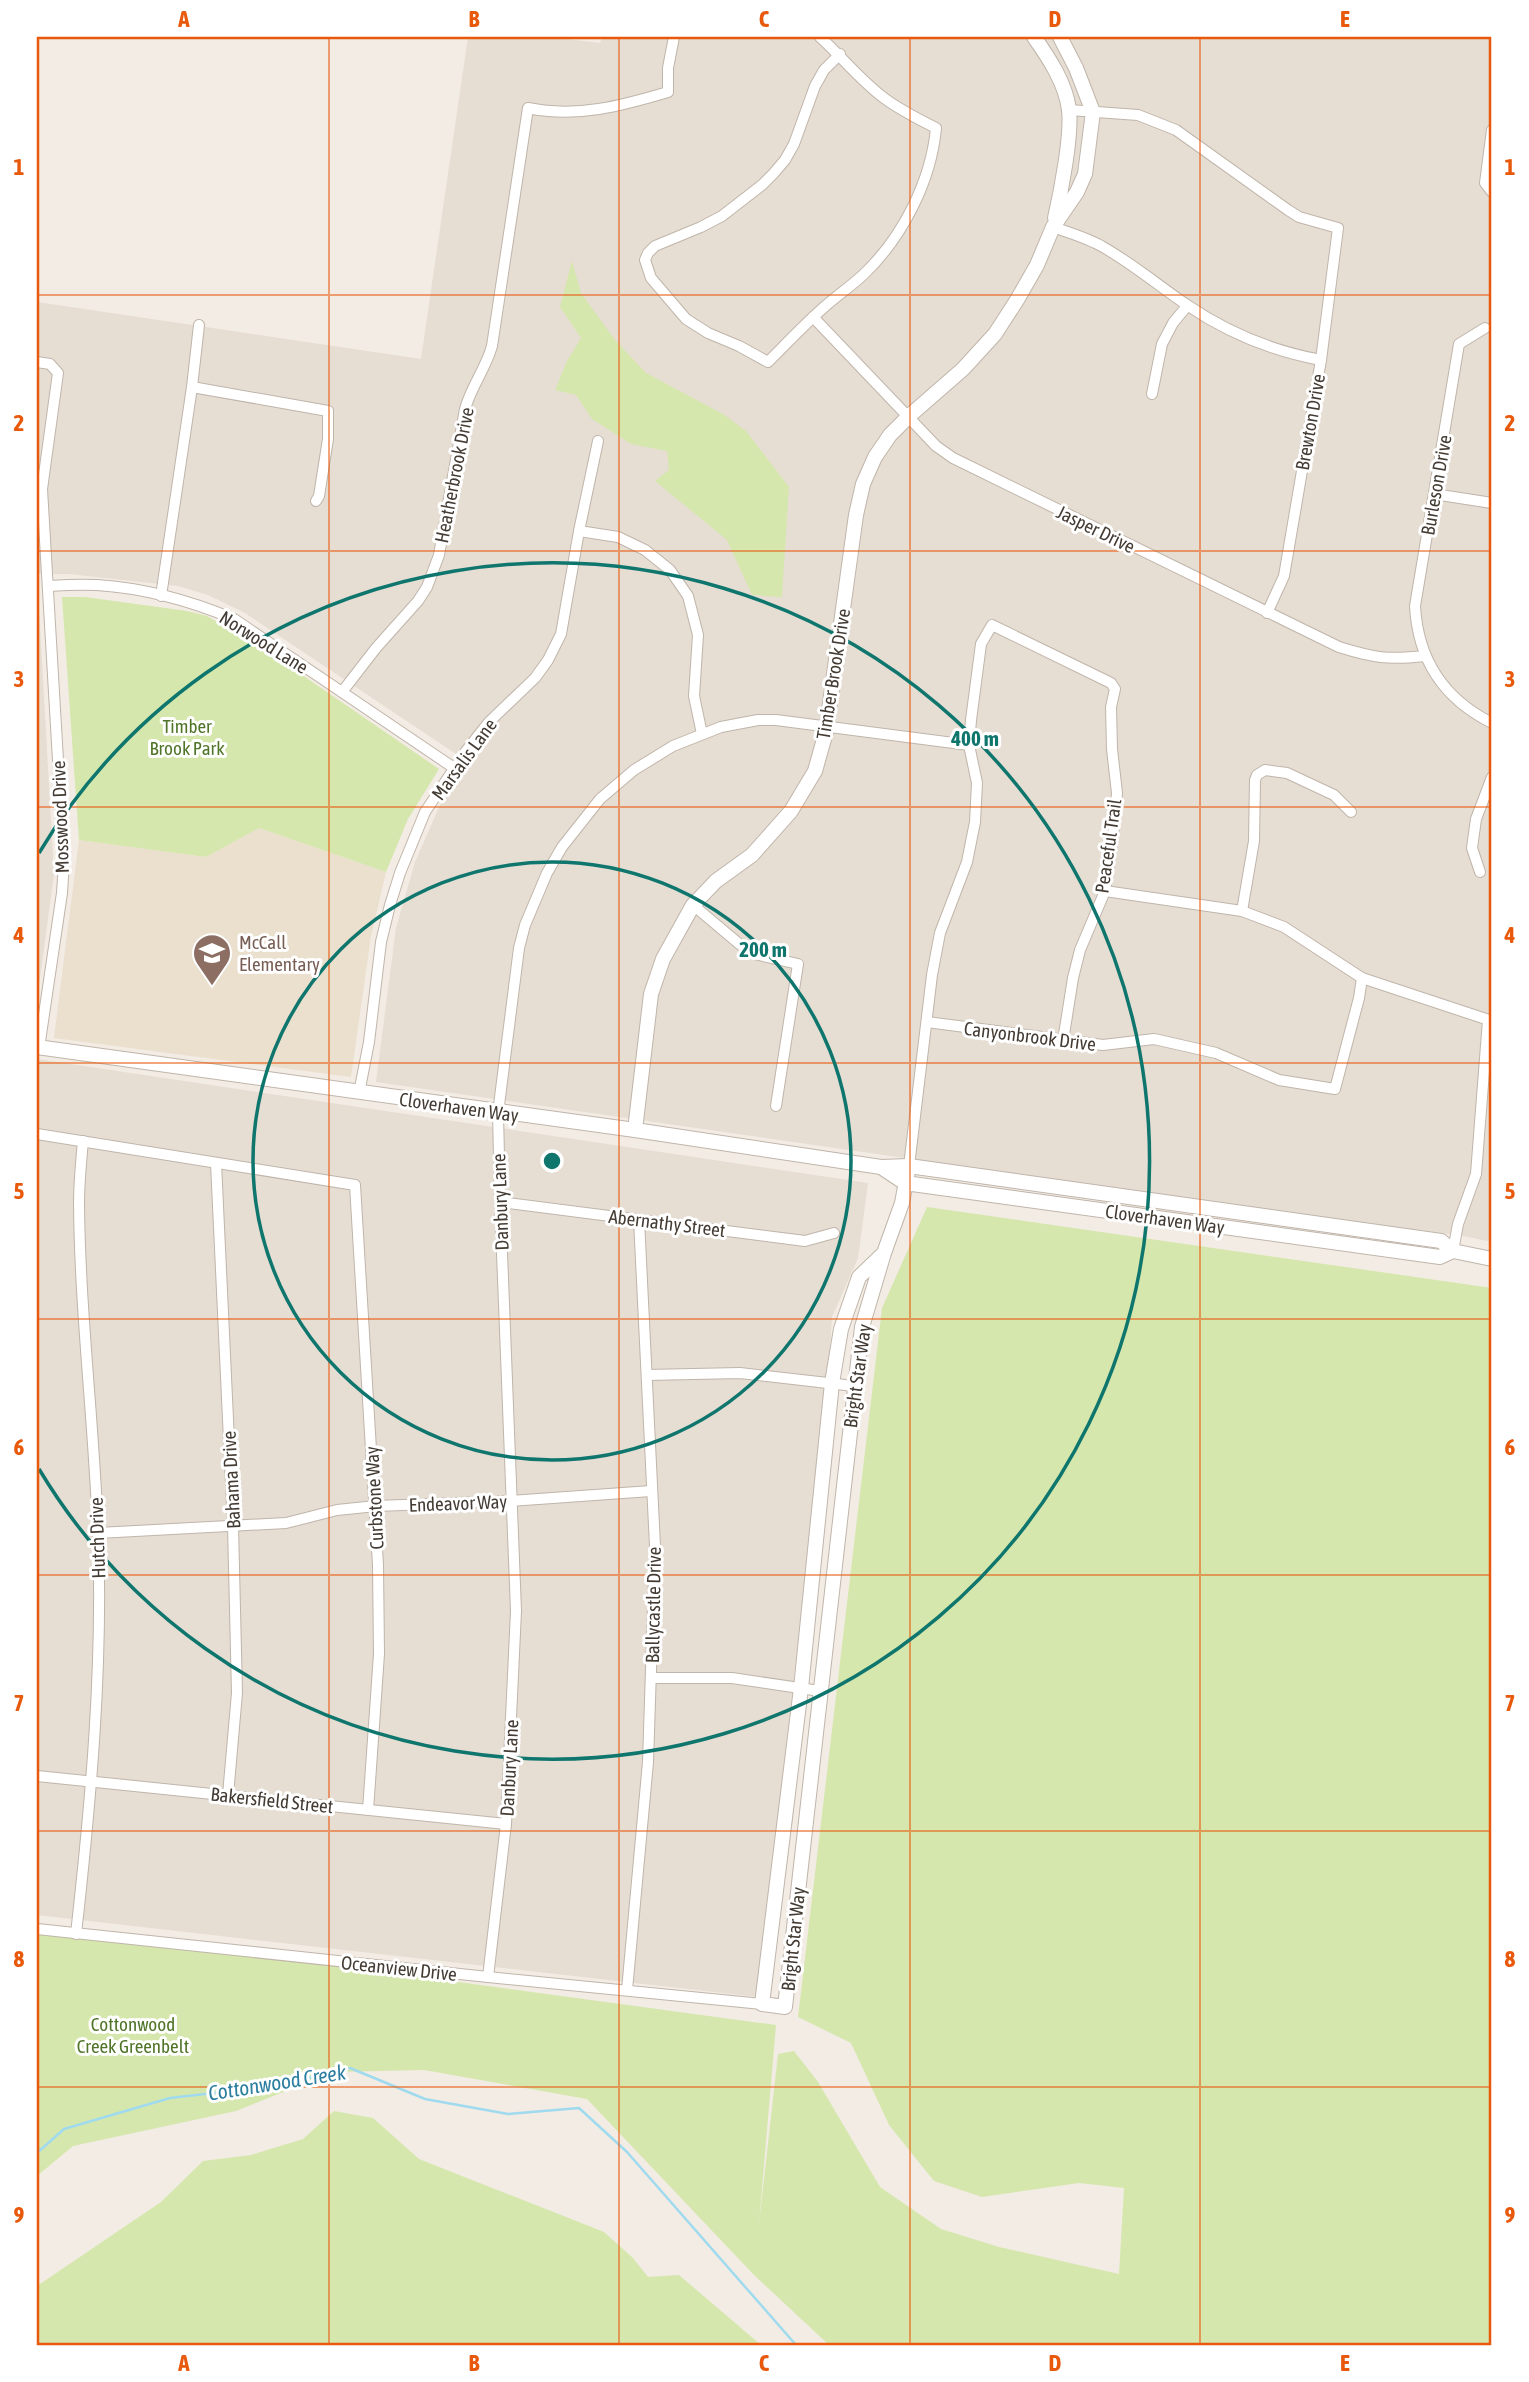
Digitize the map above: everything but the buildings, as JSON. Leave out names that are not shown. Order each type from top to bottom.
[{"type":"street","name":"Heatherbrook Drive","points":[[342,692],[369,656],[418,601],[439,555],[465,409],[492,346],[528,108],[552,113],[595,112],[668,92],[668,68],[674,37]]},
{"type":"street","points":[[820,37],[839,54],[860,77],[883,97],[909,115],[936,128],[925,177],[902,226],[863,275],[813,317],[768,362],[739,345],[708,333],[686,319],[651,278],[645,260],[655,246],[722,216],[767,180],[785,160],[794,144],[815,86],[824,69],[839,54]]},
{"type":"street","name":"Timber Brook Drive","points":[[1034,37],[1048,57],[1069,110],[1069,128],[1053,226]]},
{"type":"street","name":"Timber Brook Drive","points":[[635,1130],[651,994],[663,959],[693,905],[716,881],[752,855],[791,811],[815,771],[826,728],[856,515],[863,484],[875,457],[890,435],[963,369],[995,334],[1017,300],[1053,226],[1085,174],[1093,112],[1076,68],[1059,37]]},
{"type":"street","points":[[1069,110],[1093,112]]},
{"type":"street","name":"Brewton Drive","points":[[1093,112],[1138,115],[1176,130],[1288,210],[1338,228],[1321,360],[1284,576],[1267,613]]},
{"type":"street","points":[[1488,187],[1492,130]]},
{"type":"street","points":[[1053,226],[1101,246],[1129,262],[1187,306],[1239,336],[1279,351],[1321,360]]},
{"type":"street","points":[[1152,394],[1162,344],[1173,323],[1187,306]]},
{"type":"street","name":"Jasper Drive","points":[[813,317],[936,446],[953,458],[1339,647],[1390,659],[1425,656]]},
{"type":"street","points":[[161,596],[199,325]]},
{"type":"street","name":"Burleson Drive","points":[[1485,328],[1460,344],[1415,606],[1416,628],[1425,656],[1444,689],[1464,707],[1492,723]]},
{"type":"street","name":"Mosswood Drive","points":[[37,362],[53,366],[58,373],[42,489],[64,862],[62,893],[38,1047]]},
{"type":"street","points":[[192,387],[328,411],[328,439],[316,501]]},
{"type":"street","name":"Marsalis Lane","points":[[359,1093],[369,1042],[381,942],[400,873],[425,812],[454,768],[489,722],[535,678],[556,647],[598,441]]},
{"type":"street","points":[[1434,494],[1492,503]]},
{"type":"street","points":[[579,531],[618,537],[645,550],[670,570],[688,596],[698,635],[694,696],[702,734]]},
{"type":"street","name":"Norwood Lane","points":[[48,586],[97,585],[161,596],[196,603],[234,619],[454,768]]},
{"type":"street","name":"Peaceful Trail","points":[[992,625],[1111,683],[1115,689],[1111,707],[1117,793],[1105,891],[1080,950],[1063,1041]]},
{"type":"street","name":"Bright Star Way","points":[[884,1253],[859,1277],[841,1329],[832,1383],[802,1688],[762,2004],[785,2007],[862,1327],[902,1203],[940,933],[967,862],[975,822],[977,783],[970,745],[981,644],[992,625]]},
{"type":"street","name":"Danbury Lane","points":[[488,1977],[506,1824],[516,1611],[499,1202],[498,1113],[519,948],[526,925],[547,873],[568,839],[600,799],[634,770],[673,746],[702,734],[720,727],[758,720],[970,745]]},
{"type":"street","points":[[1242,911],[1254,841],[1255,780],[1260,772],[1269,769],[1311,783],[1334,795],[1351,812]]},
{"type":"street","points":[[1480,872],[1472,848],[1476,819],[1492,777]]},
{"type":"street","points":[[1105,891],[1242,911],[1284,927],[1362,978],[1490,1021],[1476,1174],[1458,1224],[1453,1251]]},
{"type":"street","points":[[693,905],[750,953],[797,964],[776,1106]]},
{"type":"street","points":[[37,965],[51,967]]},
{"type":"street","name":"Canyonbrook Drive","points":[[926,1022],[1102,1045],[1154,1039],[1216,1053],[1279,1080],[1335,1089],[1362,978]]},
{"type":"street","name":"Cloverhaven Way","points":[[38,1047],[881,1167],[909,1166],[1440,1241],[1453,1251],[1492,1259]]},
{"type":"street","points":[[37,1134],[216,1164]]},
{"type":"street","name":"Hutch Drive","points":[[76,1934],[98,1695],[98,1533],[79,1203],[83,1141]]},
{"type":"street","name":"Curbstone Way","points":[[216,1164],[355,1185],[376,1506],[379,1654],[368,1810]]},
{"type":"street","name":"Bahama Drive","points":[[216,1164],[233,1526],[237,1693],[228,1796]]},
{"type":"street","name":"Cloverhaven Way","points":[[881,1167],[905,1183],[1440,1257],[1453,1251]]},
{"type":"street","name":"Abernathy Street","points":[[499,1202],[805,1241],[834,1234]]},
{"type":"street","name":"Ballycastle Drive","points":[[627,1990],[648,1762],[654,1546],[639,1220]]},
{"type":"street","points":[[647,1375],[740,1373],[854,1386]]},
{"type":"street","name":"Endeavor Way","points":[[98,1533],[286,1523],[337,1510],[376,1506],[510,1501],[652,1491]]},
{"type":"street","points":[[651,1678],[732,1678],[820,1691]]},
{"type":"street","name":"Bakersfield Street","points":[[37,1776],[506,1824]]},
{"type":"street","name":"Oceanview Drive","points":[[37,1929],[762,2004]]},
{"type":"shaded area","points":[[468,37],[549,37],[600,43],[602,37],[1492,37],[1492,1242],[376,1082],[396,928],[415,862],[440,805],[468,762],[245,613],[208,595],[178,586],[69,574],[37,574],[37,302],[421,359]]},
{"type":"shaded area","points":[[37,574],[54,874],[37,1000]]},
{"type":"shaded area","name":"McCall Elementary","points":[[259,828],[386,872],[371,936],[351,1077],[54,1038],[79,840],[206,857]]},
{"type":"shaded area","points":[[37,1059],[868,1183],[858,1258],[832,1317],[829,1366],[758,1997],[37,1915]]},
{"type":"green space","points":[[572,261],[581,293],[615,340],[646,373],[723,414],[746,431],[789,487],[782,597],[752,595],[727,540],[655,481],[669,470],[667,451],[631,444],[592,419],[576,395],[555,390],[567,361],[581,338],[560,307]]},
{"type":"green space","name":"Timber Brook Park","points":[[62,597],[85,597],[207,616],[276,657],[439,769],[408,819],[386,872],[259,828],[206,857],[79,840]]},
{"type":"green space","name":"Cottonwood Creek Greenbelt","points":[[927,1207],[1492,1288],[1492,2345],[829,2345],[754,2275],[587,2099],[424,2070],[333,2072],[236,2111],[73,2146],[37,2176],[37,1925],[776,2025],[759,2224],[778,2054],[794,2051],[818,2082],[880,2187],[941,2229],[999,2247],[1119,2274],[1124,2188],[1079,2183],[982,2197],[934,2181],[889,2125],[851,2043],[798,2017],[882,1308]]},
{"type":"green space","points":[[334,2111],[373,2118],[419,2159],[604,2232],[633,2258],[648,2277],[679,2275],[761,2345],[37,2345],[37,2286],[161,2202],[203,2161],[251,2155],[303,2139]]},
{"type":"waterway","name":"Cottonwood Creek","points":[[37,2153],[64,2129],[170,2098],[276,2086],[350,2068],[425,2099],[508,2114],[579,2108],[627,2152],[796,2345]]},
{"type":"place","name":"McCall Elementary","points":[[212,987]]}]
